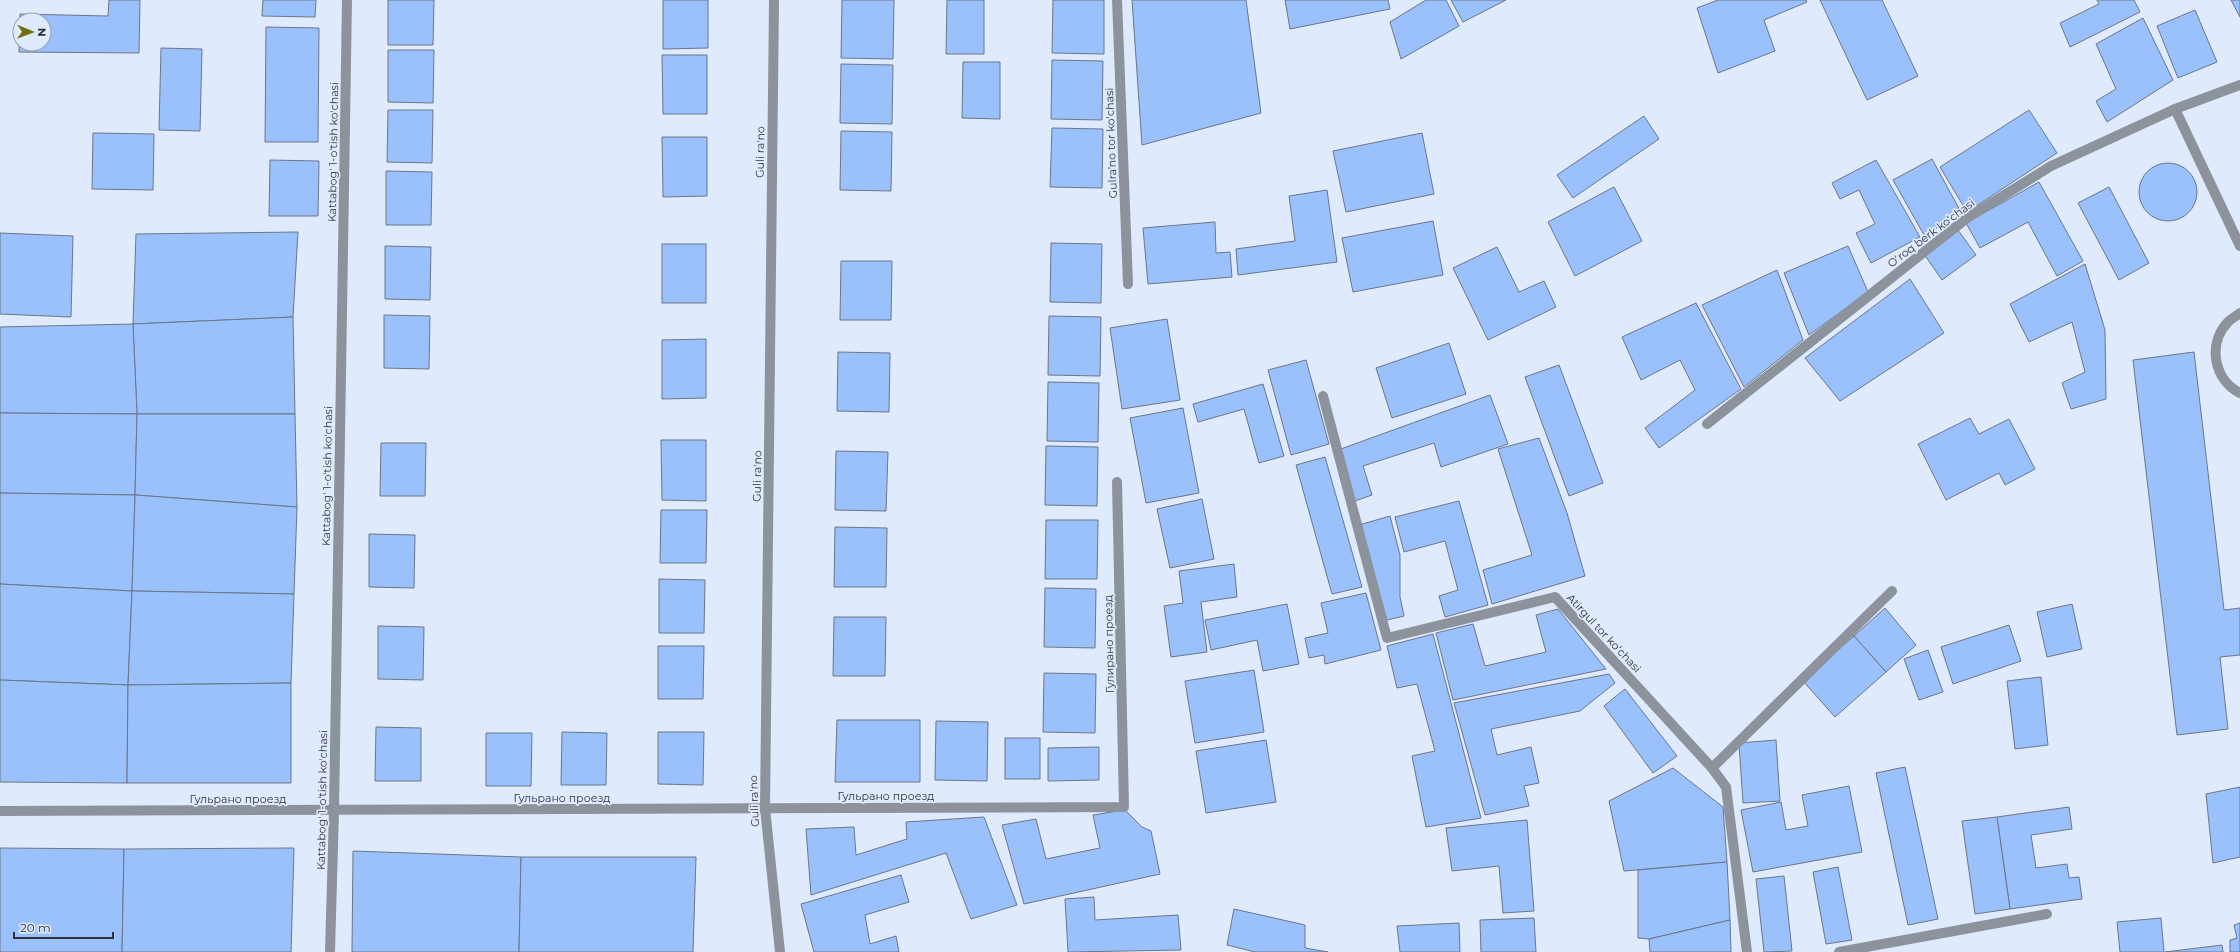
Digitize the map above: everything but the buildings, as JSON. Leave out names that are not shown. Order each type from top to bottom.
[{"type":"street","name":"Kattabog' 1-o'tish ko'chasi","points":[[330,952],[334,811],[347,0]]},
{"type":"street","name":"Guli ra'no","points":[[774,0],[765,808],[780,952]]},
{"type":"street","name":"Gulraʼno tor koʻchasi","points":[[1117,0],[1128,284]]},
{"type":"street","name":"Oʻroq berk koʻchasi","points":[[1707,424],[1968,218],[2051,166],[2175,109],[2240,85]]},
{"type":"street","points":[[2175,109],[2240,246]]},
{"type":"street","points":[[2240,313],[2228,322],[2219,334],[2215,349],[2216,364],[2222,378],[2233,389],[2240,393]]},
{"type":"street","name":"Atirgul tor koʻchasi","points":[[1323,396],[1387,638],[1555,598],[1712,768],[1726,787],[1747,952]]},
{"type":"street","name":"Гулирано проезд","points":[[1117,482],[1124,807]]},
{"type":"street","points":[[1712,768],[1892,591]]},
{"type":"street","name":"Гульрано проезд","points":[[0,811],[1124,807]]},
{"type":"street","points":[[1839,952],[2048,914]]}]
